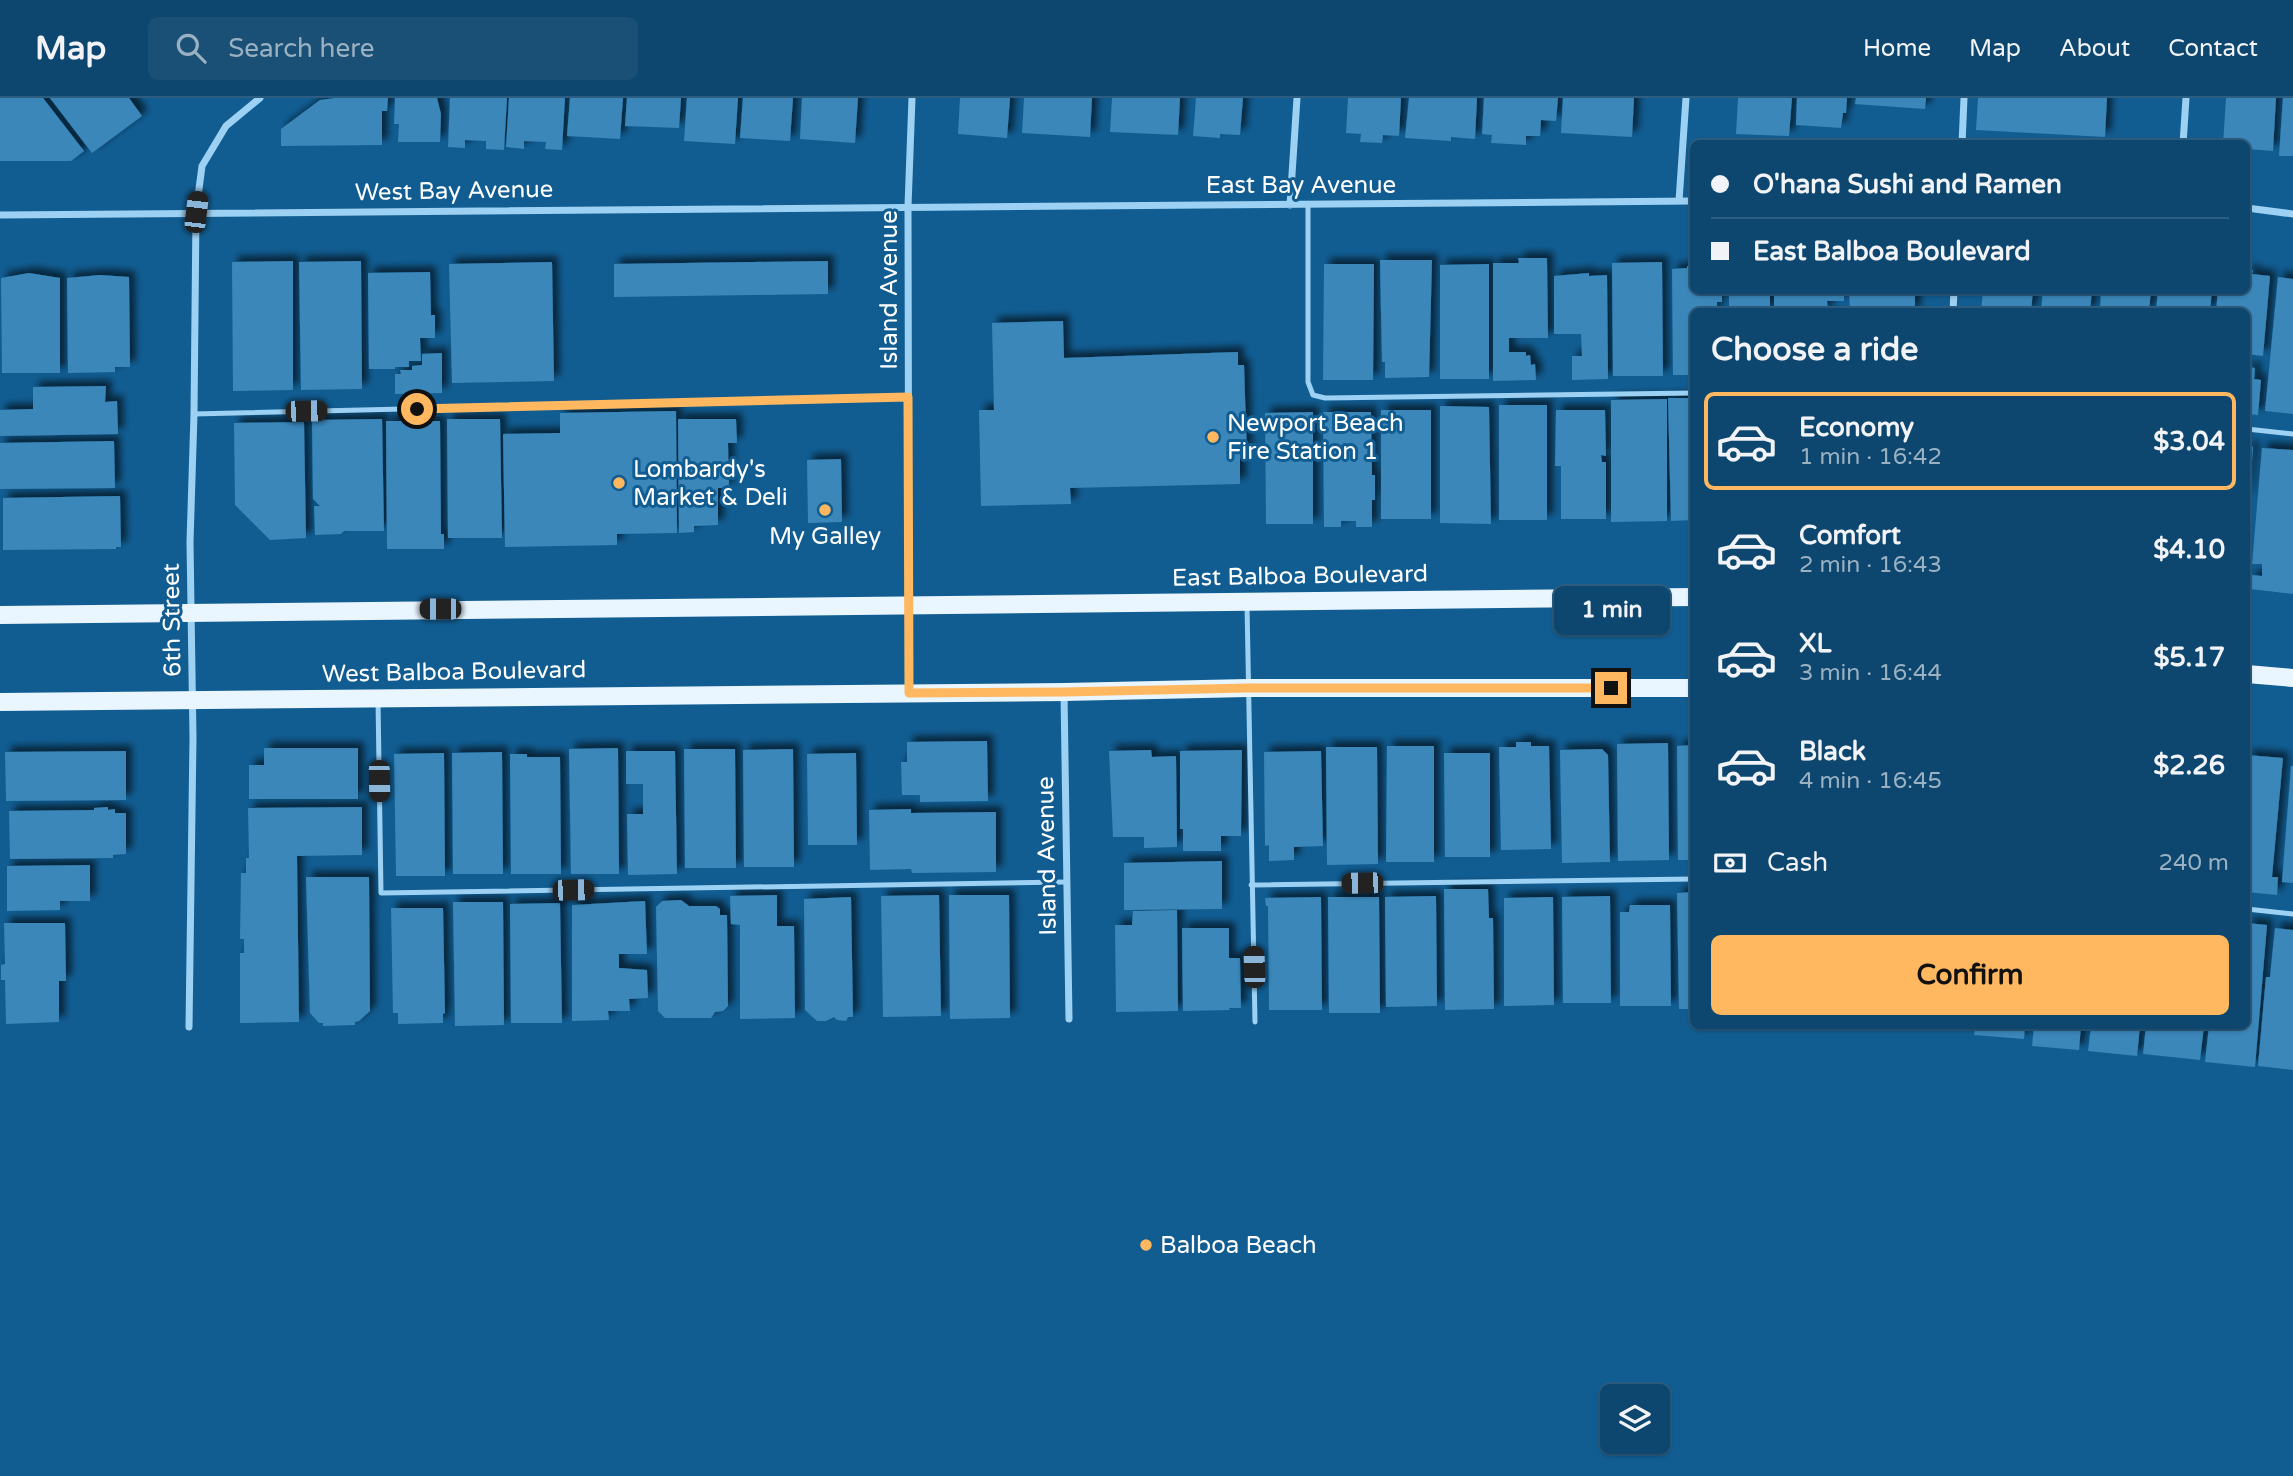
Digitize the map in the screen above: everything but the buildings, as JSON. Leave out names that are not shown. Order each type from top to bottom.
[{"type":"main road","name":"East Balboa Boulevard","points":[[907,603],[1690,597]]},
{"type":"main road","points":[[0,615],[907,603]]},
{"type":"main road","points":[[2250,674],[2293,678]]},
{"type":"main road","points":[[909,693],[1248,688],[1690,688]]},
{"type":"main road","name":"West Balboa Boulevard","points":[[0,702],[909,693]]},
{"type":"street","name":"6th Street","points":[[189,1027],[193,613],[190,542],[196,212],[202,166],[226,126],[260,98]]},
{"type":"street","name":"Island Avenue","points":[[909,693],[908,206],[912,98]]},
{"type":"street","points":[[1290,205],[1297,98]]},
{"type":"street","points":[[1679,201],[1686,98]]},
{"type":"street","points":[[1962,140],[1965,98]]},
{"type":"street","points":[[2183,140],[2186,98]]},
{"type":"street","name":"East Bay Avenue","points":[[908,206],[1690,201]]},
{"type":"street","name":"West Bay Avenue","points":[[0,215],[908,206]]},
{"type":"street","points":[[2250,208],[2293,214]]},
{"type":"street","name":"Island Avenue","points":[[1064,692],[1069,1019]]},
{"type":"lane","points":[[1308,204],[1308,383],[1313,395],[1325,398],[1690,393]]},
{"type":"lane","points":[[194,414],[908,397]]},
{"type":"lane","points":[[2250,429],[2293,434]]},
{"type":"lane","points":[[1247,601],[1255,1022]]},
{"type":"lane","points":[[377,697],[381,892],[1067,882]]},
{"type":"lane","points":[[1251,885],[1690,879]]},
{"type":"lane","points":[[2250,909],[2293,914]]},
{"type":"place","name":"Newport Beach Fire Station 1","points":[[1213,437]]},
{"type":"place","name":"Lombardy's Market & Deli","points":[[619,483]]},
{"type":"place","name":"My Galley","points":[[825,510]]},
{"type":"place","name":"Balboa Beach","points":[[1146,1245]]},
{"type":"route","points":[[417,409],[908,397],[909,693],[1248,688],[1611,688]]}]
